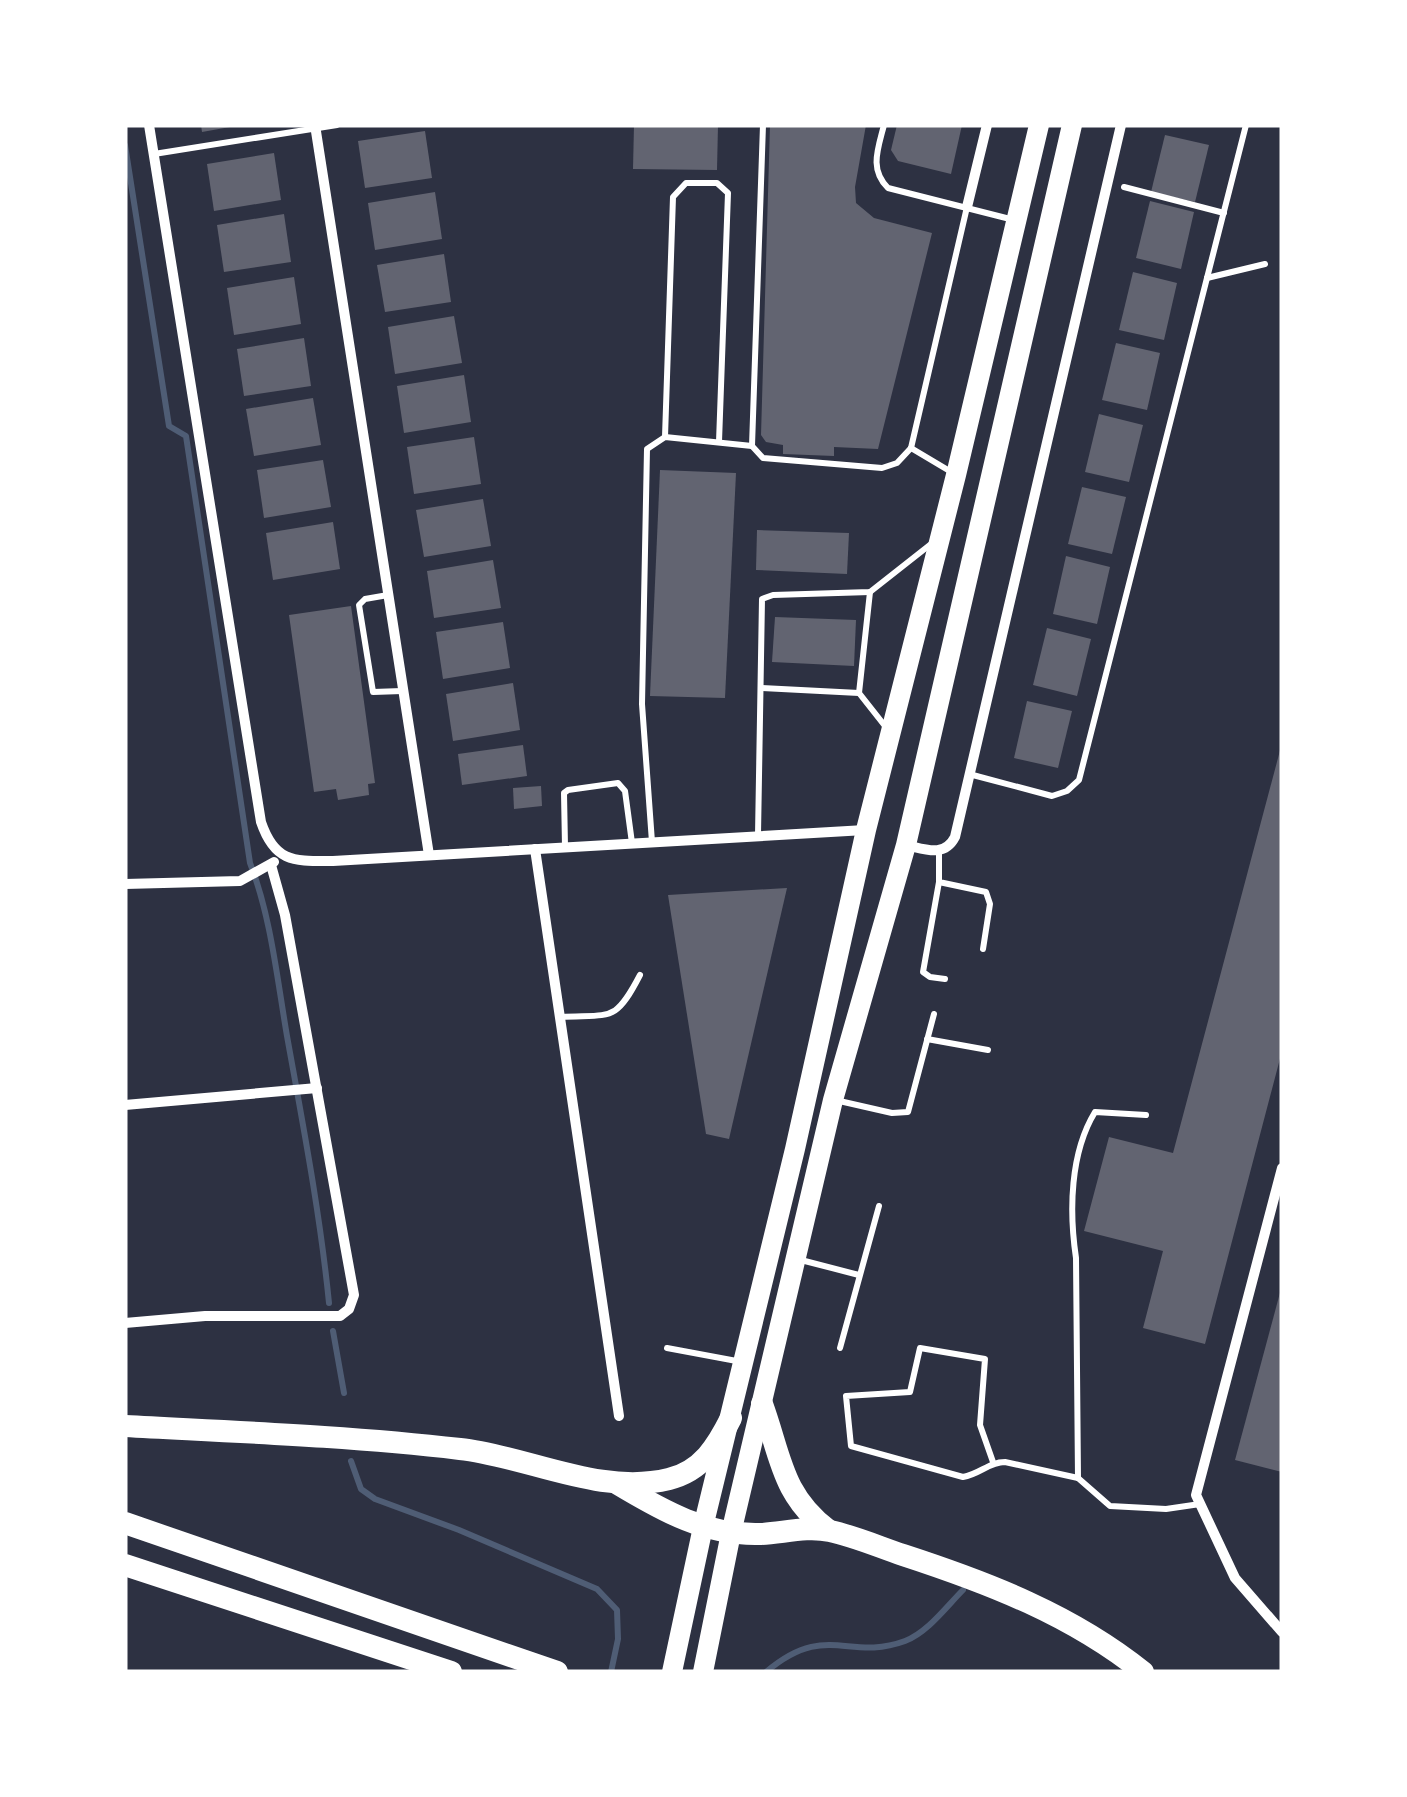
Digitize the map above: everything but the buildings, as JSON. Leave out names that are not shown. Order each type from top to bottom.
[{"type":"highway","points":[[762,1404],[788,1486],[811,1518],[828,1530],[1000,1588],[1067,1621],[1144,1672]]},
{"type":"highway","points":[[125,1426],[463,1449],[615,1482],[665,1480],[694,1469],[717,1445],[731,1418]]},
{"type":"highway","points":[[615,1482],[678,1518],[704,1527],[731,1533],[828,1530]]},
{"type":"highway","points":[[125,1523],[558,1672]]},
{"type":"highway","points":[[125,1565],[451,1672]]},
{"type":"main road","points":[[672,1672],[866,830],[942,535],[1038,125]]},
{"type":"main road","points":[[703,1672],[731,1533],[796,1258],[834,1100],[906,845],[1072,125]]},
{"type":"street","points":[[149,125],[262,822],[268,841],[280,854],[298,861],[866,830]]},
{"type":"street","points":[[967,207],[987,125]]},
{"type":"street","points":[[906,845],[939,852],[950,847],[955,837],[1121,125]]},
{"type":"street","points":[[315,127],[429,855]]},
{"type":"street","points":[[535,849],[619,1416]]},
{"type":"street","points":[[125,884],[240,881],[272,864],[280,854]]},
{"type":"street","points":[[125,1323],[205,1316],[340,1316],[349,1309],[354,1295],[272,864]]},
{"type":"street","points":[[125,1105],[312,1089]]},
{"type":"street","points":[[1282,1168],[1196,1495],[1234,1578],[1282,1632]]},
{"type":"lane","points":[[154,154],[337,125]]},
{"type":"lane","points":[[752,446],[762,125]]},
{"type":"lane","points":[[884,125],[876,159],[878,177],[888,188],[1016,220]]},
{"type":"lane","points":[[970,774],[1052,796],[1067,792],[1079,780],[1246,125]]},
{"type":"lane","points":[[665,437],[673,197],[686,184],[717,183],[728,193],[720,442]]},
{"type":"lane","points":[[1124,187],[1224,214]]},
{"type":"lane","points":[[652,844],[642,704],[647,448],[665,437],[752,446],[763,458],[882,468],[897,463],[911,448],[967,207]]},
{"type":"lane","points":[[1208,278],[1265,264]]},
{"type":"lane","points":[[911,448],[956,475]]},
{"type":"lane","points":[[758,836],[762,599],[772,595],[870,592],[942,535]]},
{"type":"lane","points":[[870,592],[859,694],[890,732]]},
{"type":"lane","points":[[388,595],[365,599],[359,605],[372,690],[404,691]]},
{"type":"lane","points":[[761,688],[859,694]]},
{"type":"lane","points":[[565,848],[564,793],[618,783],[625,792],[632,845]]},
{"type":"lane","points":[[939,852],[939,882],[923,972],[945,979]]},
{"type":"lane","points":[[939,882],[986,892],[990,904],[983,950]]},
{"type":"lane","points":[[560,1017],[609,1014],[623,1007],[640,975]]},
{"type":"lane","points":[[834,1100],[892,1113],[908,1112],[934,1014]]},
{"type":"lane","points":[[927,1039],[988,1050]]},
{"type":"lane","points":[[1078,1478],[1076,1258],[1071,1223],[1081,1134],[1094,1112],[1146,1115]]},
{"type":"lane","points":[[840,1348],[878,1206]]},
{"type":"lane","points":[[796,1258],[859,1275]]},
{"type":"lane","points":[[667,1348],[743,1362]]},
{"type":"lane","points":[[994,1462],[980,1425],[984,1359],[920,1348],[910,1392],[846,1396],[850,1446],[964,1477],[980,1474],[994,1462],[1006,1462],[1078,1478],[1110,1506],[1166,1509],[1202,1504]]},
{"type":"waterway","points":[[125,145],[169,426],[186,436],[250,863],[273,948],[329,1303]]},
{"type":"waterway","points":[[333,1331],[344,1393]]},
{"type":"waterway","points":[[351,1461],[361,1489],[375,1499],[597,1589],[617,1610],[618,1639],[611,1672]]},
{"type":"waterway","points":[[766,1672],[787,1657],[821,1645],[868,1648],[905,1641],[929,1625],[963,1590]]}]
